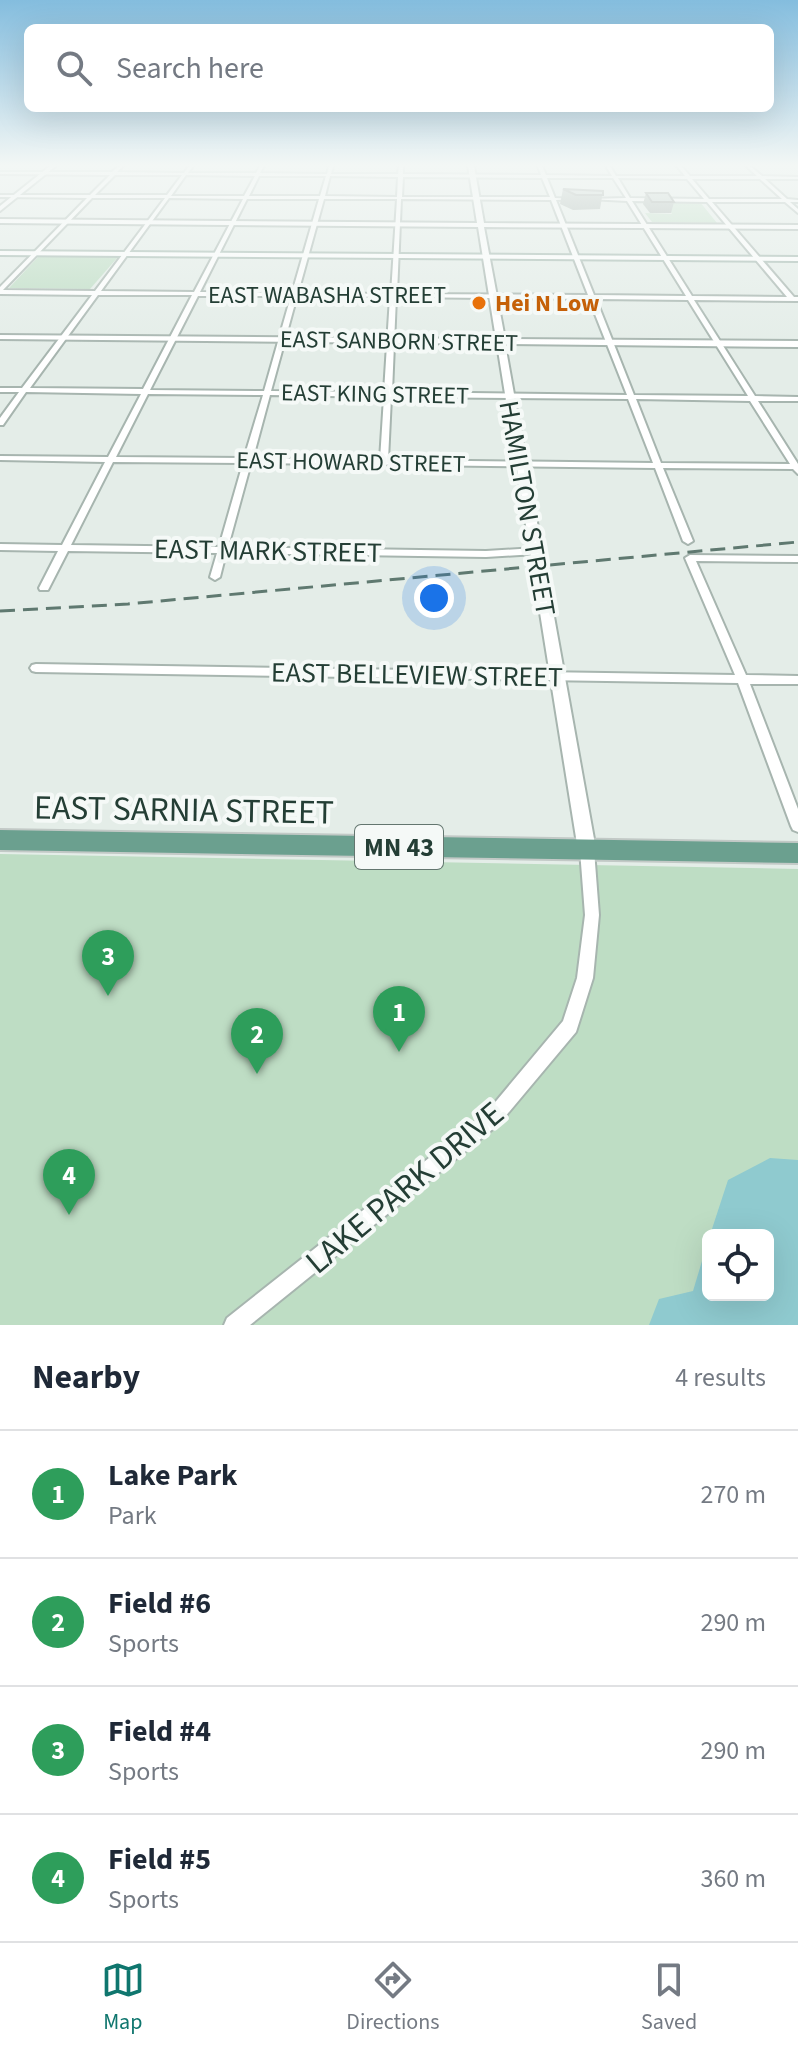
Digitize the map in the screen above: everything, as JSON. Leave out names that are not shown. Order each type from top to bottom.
[{"type":"main road","points":[[0,253],[798,259]]},
{"type":"main road","name":"EAST SARNIA STREET","points":[[0,840],[798,853]]},
{"type":"street","points":[[0,291],[60,228]]},
{"type":"street","points":[[0,423],[145,228]]},
{"type":"street","points":[[44,588],[230,228]]},
{"type":"street","points":[[215,577],[314,228]]},
{"type":"street","points":[[384,462],[397,228]]},
{"type":"street","name":"HAMILTON STREET","points":[[481,228],[587,850]]},
{"type":"street","points":[[565,228],[688,541]]},
{"type":"street","points":[[649,228],[797,468]]},
{"type":"street","points":[[731,228],[795,298],[798,306]]},
{"type":"street","name":"EAST WABASHA STREET","points":[[0,291],[795,298]]},
{"type":"street","name":"EAST SANBORN STREET","points":[[0,337],[798,344]]},
{"type":"street","name":"EAST KING STREET","points":[[0,390],[798,399]]},
{"type":"street","name":"EAST HOWARD STREET","points":[[0,458],[797,468]]},
{"type":"street","name":"EAST MARK STREET","points":[[0,547],[486,554],[536,551]]},
{"type":"street","points":[[798,559],[690,558],[743,679],[798,826]]},
{"type":"street","name":"EAST BELLEVIEW STREET","points":[[36,668],[798,680]]},
{"type":"street","name":"LAKE PARK DRIVE","points":[[234,1325],[493,1118],[570,1026],[585,978],[592,915],[587,850]]},
{"type":"green space","points":[[38,257],[118,257],[90,289],[9,288]]},
{"type":"green space","points":[[0,854],[798,869],[798,1325],[0,1325]]},
{"type":"water","points":[[770,1158],[798,1160],[798,1325],[649,1325],[659,1299],[693,1291],[702,1261],[702,1301],[774,1301],[774,1229],[712,1229],[728,1180]]},
{"type":"railway","points":[[0,611],[128,604],[798,542]]},
{"type":"place","name":"Hei N Low","points":[[479,303]]},
{"type":"place","name":"Field #4","points":[[108,996]]},
{"type":"place","name":"Lake Park","points":[[399,1052]]},
{"type":"place","name":"Field #6","points":[[257,1074]]},
{"type":"place","name":"Field #5","points":[[69,1215]]}]
